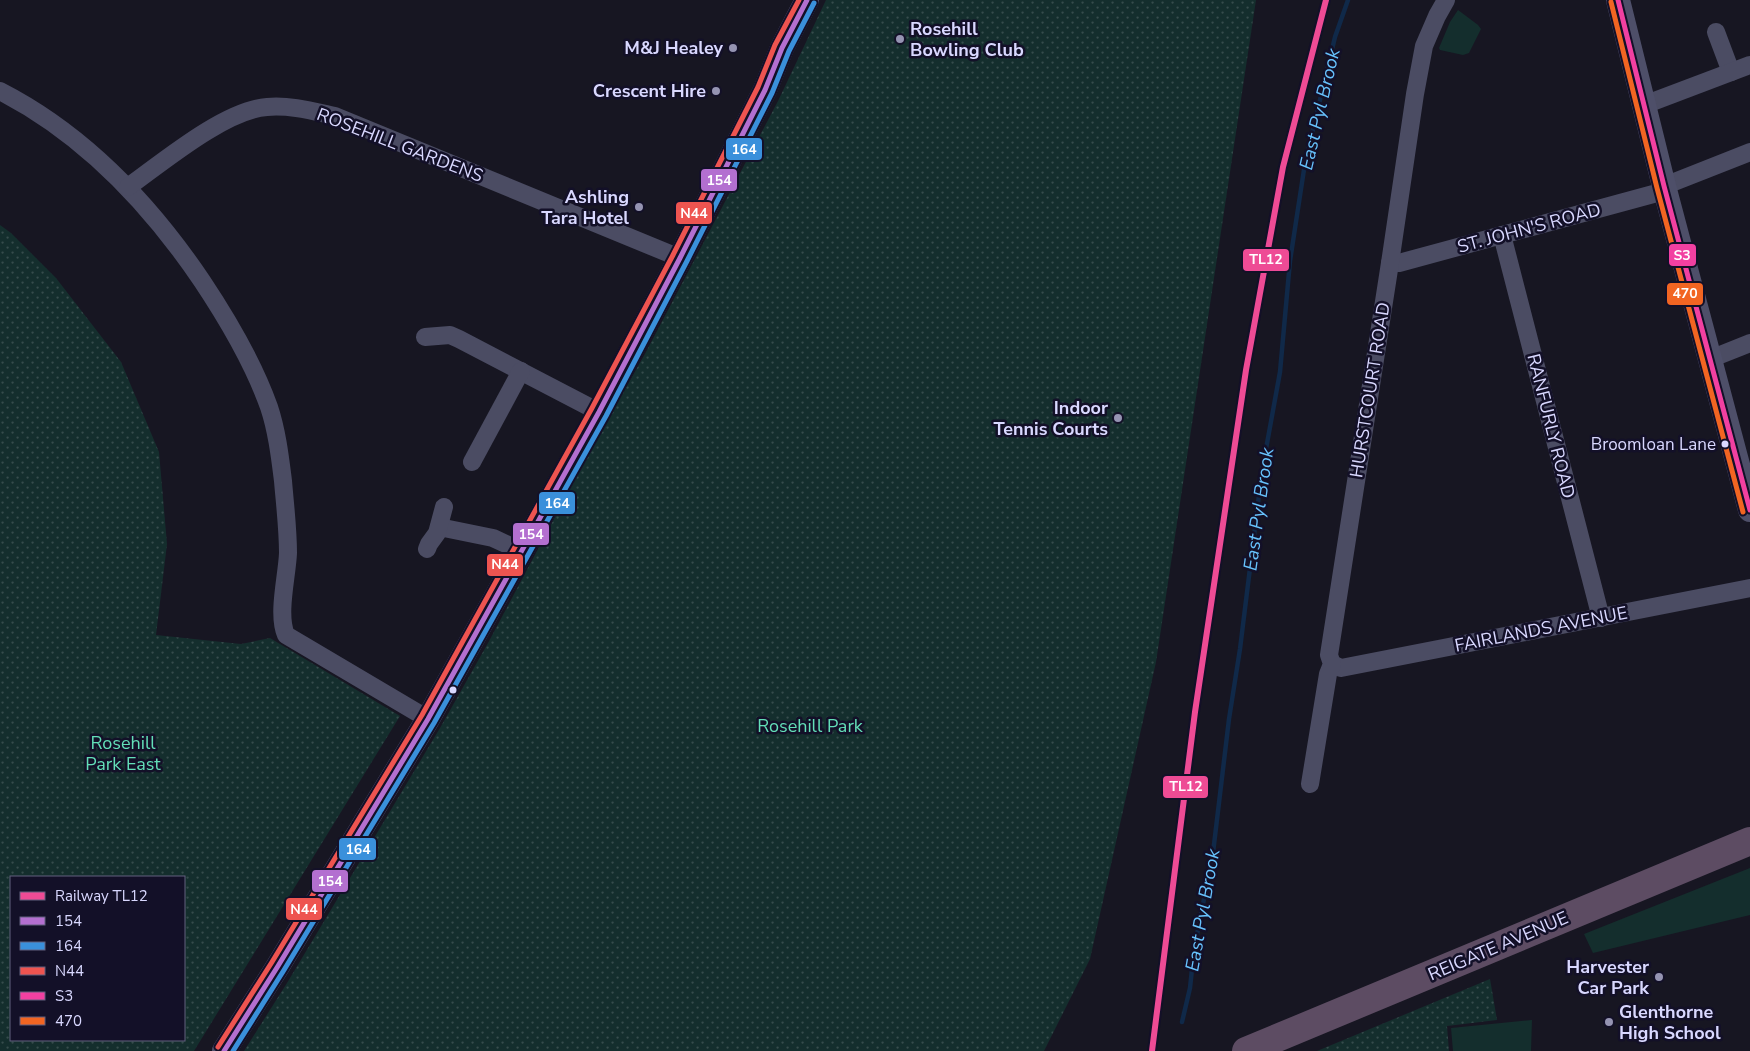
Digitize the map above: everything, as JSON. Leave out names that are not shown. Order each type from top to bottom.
[{"type":"highway","name":"REIGATE AVENUE","points":[[1246,1051],[1750,841]]},
{"type":"main road","points":[[224,1051],[278,966],[428,719],[599,412],[765,90],[782,48],[807,0]]},
{"type":"main road","points":[[1618,0],[1664,186],[1750,510]]},
{"type":"street","name":"HURSTCOURT ROAD","points":[[1310,784],[1328,674],[1332,664],[1329,655],[1415,94],[1424,46],[1446,0]]},
{"type":"street","points":[[1716,32],[1731,72]]},
{"type":"street","points":[[1644,105],[1750,65]]},
{"type":"street","points":[[0,91],[18,100],[56,126],[128,187],[178,246],[223,313],[259,383],[269,409],[278,444],[287,529],[288,555],[281,622],[286,635],[428,719]]},
{"type":"street","name":"ROSEHILL GARDENS","points":[[128,187],[214,127],[240,113],[266,107],[297,107],[335,116],[680,258]]},
{"type":"street","name":"ST. JOHN'S ROAD","points":[[1390,263],[1399,263],[1657,192],[1664,186],[1750,152]]},
{"type":"street","name":"RANFURLY ROAD","points":[[1502,235],[1601,618]]},
{"type":"street","points":[[425,337],[450,335],[599,412]]},
{"type":"street","points":[[1710,359],[1750,343]]},
{"type":"street","points":[[472,462],[520,370]]},
{"type":"street","points":[[427,549],[439,528],[444,507]]},
{"type":"street","points":[[439,528],[493,538],[521,551]]},
{"type":"street","name":"FAIRLANDS AVENUE","points":[[1332,664],[1341,668],[1750,588]]},
{"type":"green space","name":"Rosehill Park","points":[[826,0],[1256,0],[1156,662],[1090,959],[1044,1051],[244,1051],[440,728],[488,643],[587,457],[646,352],[778,101]]},
{"type":"green space","points":[[1458,10],[1481,29],[1469,53],[1463,55],[1440,50],[1439,48],[1450,22]]},
{"type":"green space","name":"Rosehill Park East","points":[[0,225],[11,233],[56,278],[121,362],[159,452],[167,544],[156,635],[241,644],[270,638],[400,716],[194,1051],[0,1051]]},
{"type":"green space","points":[[1750,868],[1750,915],[1593,953],[1584,934]]},
{"type":"green space","points":[[1490,979],[1497,1020],[1447,1026],[1449,1051],[1317,1051]]},
{"type":"green space","points":[[1532,1020],[1531,1051],[1453,1051],[1451,1028]]},
{"type":"waterway","name":"East Pyl Brook","points":[[1182,1022],[1190,988],[1194,950],[1213,853],[1262,471],[1280,372],[1290,261],[1305,163],[1335,37],[1348,0]]},
{"type":"rail line","name":"TL12","points":[[1152,1051],[1195,712],[1246,370],[1283,167],[1326,0]]},
{"type":"transit line","name":"N44","points":[[218,1047],[272,962],[422,715],[592,408],[673,255],[758,87],[775,45],[799,0]]},
{"type":"transit line","name":"154","points":[[224,1051],[278,966],[428,719],[599,412],[765,90],[782,48],[807,0]]},
{"type":"transit line","name":"S3","points":[[1618,0],[1664,186],[1750,510]]},
{"type":"transit line","name":"470","points":[[1611,2],[1657,188],[1743,512]]},
{"type":"transit line","name":"164","points":[[233,1051],[434,723],[606,416],[772,93],[789,51],[814,3]]},
{"type":"place","name":"Rosehill Bowling Club","points":[[900,39]]},
{"type":"place","name":"M&J Healey","points":[[733,48]]},
{"type":"place","name":"Crescent Hire","points":[[716,91]]},
{"type":"place","name":"Ashling Tara Hotel","points":[[639,207]]},
{"type":"place","name":"Indoor Tennis Courts","points":[[1118,418]]},
{"type":"place","name":"Broomloan Lane","points":[[1725,444]]},
{"type":"place","name":"Harvester Car Park","points":[[1659,977]]},
{"type":"place","name":"Glenthorne High School","points":[[1609,1022]]}]
